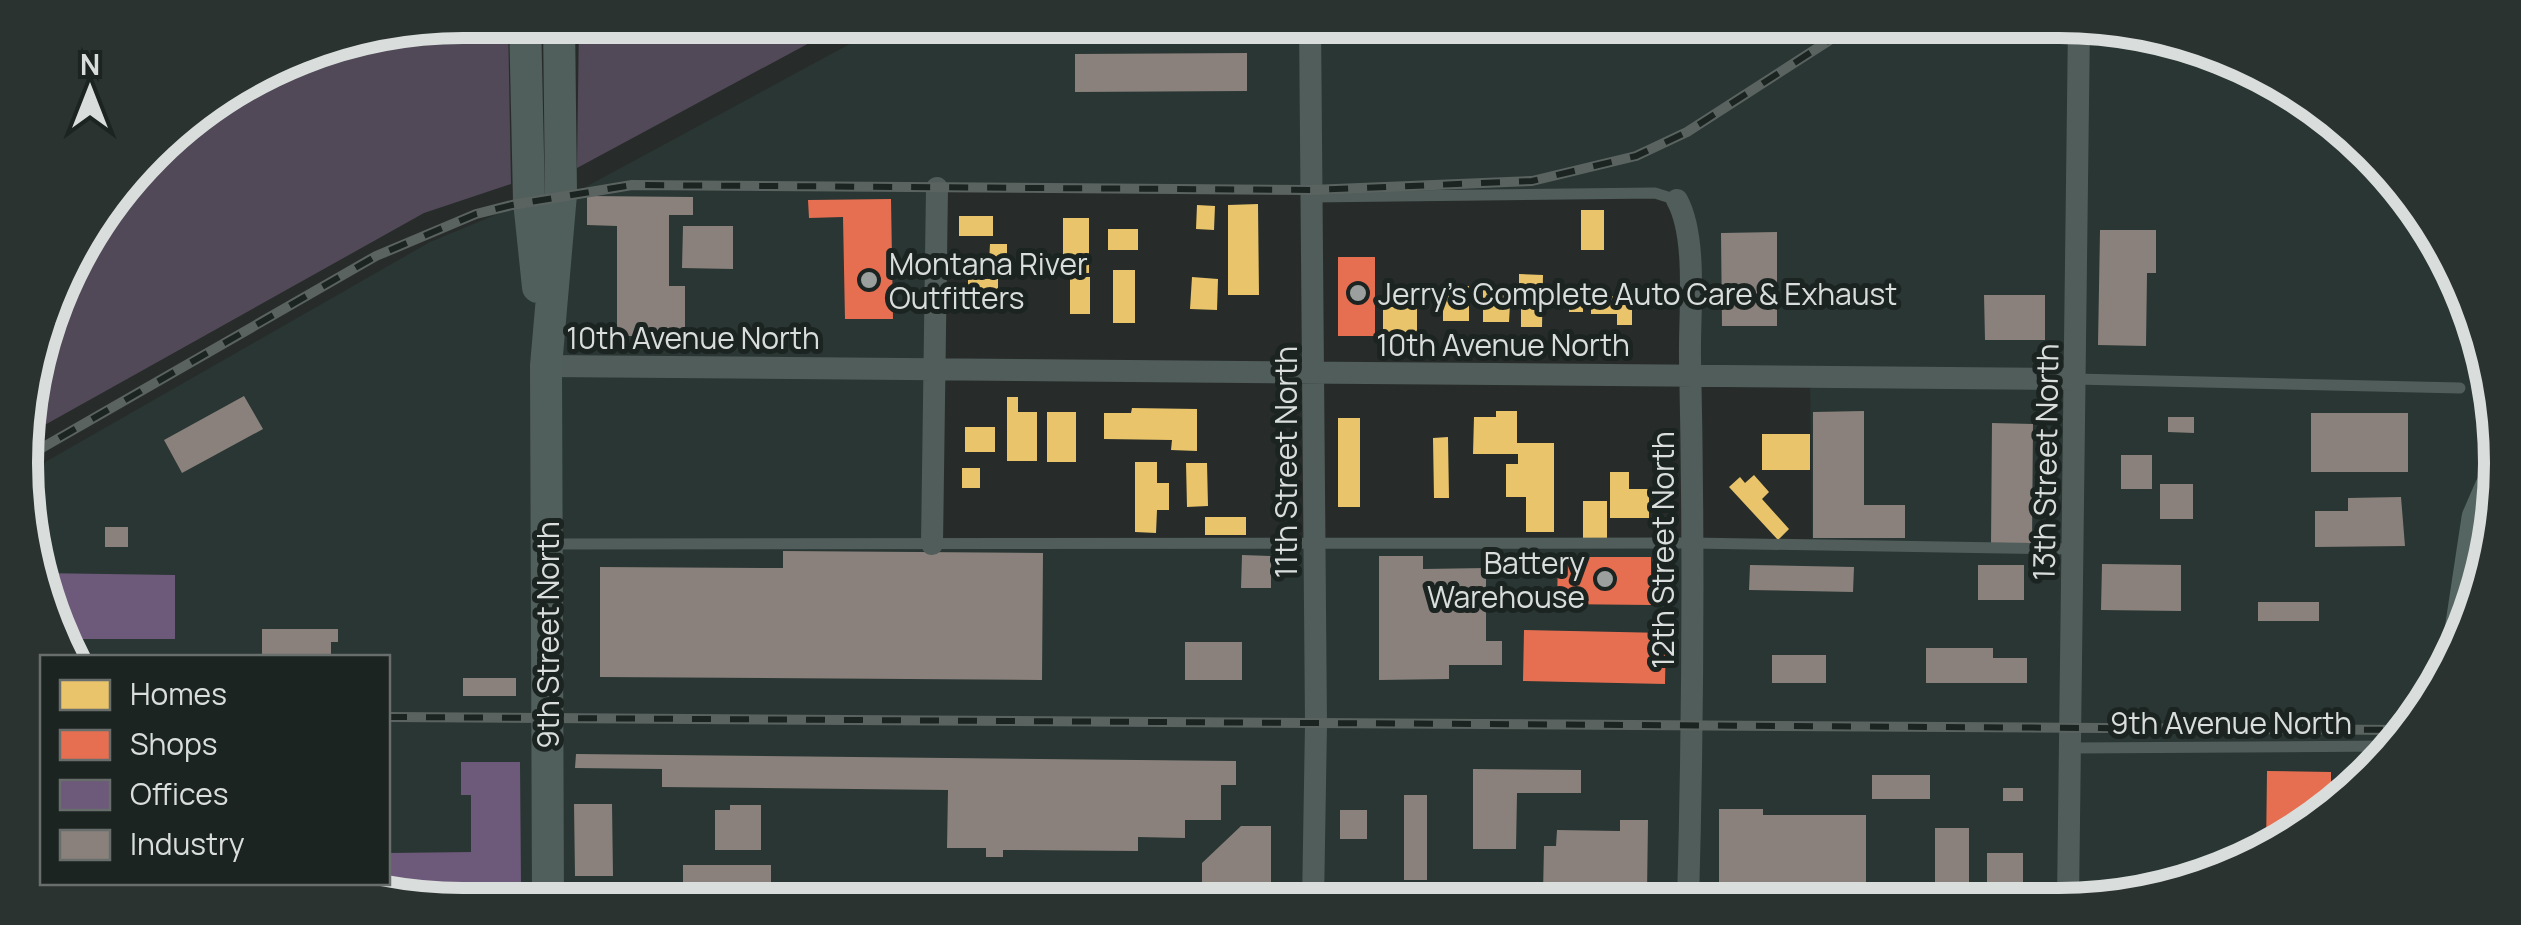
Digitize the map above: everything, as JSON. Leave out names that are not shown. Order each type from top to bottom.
[{"type":"main road","name":"9th Street North","points":[[526,38],[529,201],[546,366]]},
{"type":"main road","name":"9th Street North","points":[[548,888],[546,366],[561,194],[558,38]]},
{"type":"main road","points":[[2473,556],[2481,512]]},
{"type":"street","name":"11th Street North","points":[[1310,38],[1315,544],[1313,888]]},
{"type":"street","name":"13th Street North","points":[[2068,888],[2080,38]]},
{"type":"street","points":[[932,544],[936,188]]},
{"type":"street","name":"12th Street North","points":[[1677,200],[1688,234],[1691,376],[1688,888]]},
{"type":"street","name":"10th Avenue North","points":[[546,366],[2076,380]]},
{"type":"lane","points":[[1312,196],[1654,193],[1677,200]]},
{"type":"lane","name":"10th Avenue North","points":[[2076,380],[2460,388]]},
{"type":"lane","points":[[546,544],[1692,543],[2074,549]]},
{"type":"lane","name":"9th Avenue North","points":[[2072,748],[2375,746]]},
{"type":"shaded area","points":[[508,38],[511,184],[424,213],[39,428],[52,353],[81,275],[125,204],[182,143],[250,94],[326,60],[407,41]]},
{"type":"shaded area","points":[[579,38],[819,38],[577,168]]},
{"type":"shaded area","points":[[861,38],[2114,41],[2195,60],[2271,94],[2339,143],[2396,204],[2440,275],[2469,353],[2483,435],[2480,518],[2461,599],[2440,650],[2412,699],[2359,763],[2295,816],[2246,844],[2195,865],[2114,884],[2058,888],[462,888],[390,881],[390,655],[84,655],[52,572],[41,518],[38,466],[430,242],[529,201],[580,190]],"holes":[[[937,188],[1655,193],[1685,214],[1691,376],[1810,377],[1812,545],[932,543]]]},
{"type":"building: Homes","points":[[1258,204],[1259,295],[1228,295],[1228,205]]},
{"type":"building: Homes","points":[[1197,205],[1215,206],[1214,230],[1196,229]]},
{"type":"building: Homes","points":[[1581,210],[1604,210],[1604,250],[1581,250]]},
{"type":"building: Homes","points":[[959,216],[993,216],[993,236],[959,236]]},
{"type":"building: Homes","points":[[1063,218],[1089,218],[1089,273],[1071,273],[1071,255],[1063,255]]},
{"type":"building: Homes","points":[[1108,229],[1138,229],[1138,250],[1108,250]]},
{"type":"building: Homes","points":[[990,244],[1007,244],[1007,264],[989,264]]},
{"type":"building: Homes","points":[[1113,270],[1135,270],[1135,323],[1113,323]]},
{"type":"building: Homes","points":[[1519,274],[1543,275],[1542,327],[1521,327],[1521,304],[1510,304],[1509,322],[1483,322],[1483,288],[1519,288]]},
{"type":"building: Homes","points":[[1070,277],[1090,277],[1090,314],[1070,314]]},
{"type":"building: Homes","points":[[1192,277],[1218,279],[1217,310],[1190,309]]},
{"type":"building: Homes","points":[[968,279],[998,279],[998,306],[968,306]]},
{"type":"building: Homes","points":[[1443,286],[1469,286],[1469,321],[1443,321]]},
{"type":"building: Homes","points":[[1569,287],[1583,287],[1583,312],[1569,312]]},
{"type":"building: Homes","points":[[1400,295],[1417,295],[1417,333],[1383,333],[1383,307],[1400,307]]},
{"type":"building: Homes","points":[[1591,296],[1632,296],[1632,325],[1617,325],[1617,314],[1591,314]]},
{"type":"building: Homes","points":[[1007,397],[1018,397],[1018,412],[1037,412],[1037,461],[1007,461]]},
{"type":"building: Homes","points":[[1132,408],[1197,409],[1197,451],[1171,450],[1172,440],[1104,439],[1104,413],[1131,413]]},
{"type":"building: Homes","points":[[1496,411],[1517,411],[1517,443],[1554,443],[1554,532],[1526,532],[1526,497],[1506,497],[1506,464],[1518,464],[1518,454],[1473,454],[1474,417],[1496,417]]},
{"type":"building: Homes","points":[[1047,412],[1076,412],[1076,462],[1047,462]]},
{"type":"building: Homes","points":[[1338,418],[1360,418],[1360,507],[1338,507]]},
{"type":"building: Homes","points":[[965,427],[995,427],[995,452],[965,452]]},
{"type":"building: Homes","points":[[1762,434],[1810,434],[1810,470],[1762,470]]},
{"type":"building: Homes","points":[[1448,437],[1449,498],[1434,498],[1433,438]]},
{"type":"building: Homes","points":[[1135,462],[1157,462],[1157,483],[1169,483],[1169,510],[1157,510],[1156,533],[1135,532]]},
{"type":"building: Homes","points":[[1186,463],[1207,463],[1208,506],[1187,507]]},
{"type":"building: Homes","points":[[962,468],[980,468],[980,488],[962,488]]},
{"type":"building: Homes","points":[[1610,472],[1629,472],[1629,489],[1649,489],[1649,518],[1610,518]]},
{"type":"building: Homes","points":[[1754,475],[1769,492],[1762,499],[1789,529],[1778,540],[1729,487],[1740,477],[1745,483]]},
{"type":"building: Homes","points":[[1583,501],[1607,501],[1607,538],[1583,538]]},
{"type":"building: Homes","points":[[1205,517],[1246,517],[1246,535],[1205,535]]},
{"type":"building: Shops","points":[[891,199],[893,319],[845,319],[843,217],[809,218],[808,200]]},
{"type":"building: Shops","points":[[1338,257],[1375,257],[1375,336],[1338,336]]},
{"type":"building: Shops","points":[[1558,557],[1651,557],[1651,605],[1557,604]]},
{"type":"building: Shops","points":[[1524,630],[1666,633],[1665,684],[1523,681]]},
{"type":"building: Shops","points":[[2267,771],[2331,772],[2331,789],[2266,833]]},
{"type":"building: Offices","points":[[52,573],[175,575],[175,639],[76,639]]},
{"type":"building: Offices","points":[[461,762],[520,762],[521,884],[414,885],[390,881],[390,853],[471,852],[471,795],[461,795]]},
{"type":"building: Industry","points":[[1247,53],[1247,91],[1075,92],[1075,54]]},
{"type":"building: Industry","points":[[587,196],[693,197],[693,215],[669,215],[669,286],[685,286],[685,336],[617,336],[617,226],[587,225]]},
{"type":"building: Industry","points":[[683,226],[733,226],[733,269],[682,268]]},
{"type":"building: Industry","points":[[2100,230],[2156,230],[2156,273],[2147,273],[2146,346],[2098,345]]},
{"type":"building: Industry","points":[[1777,232],[1777,326],[1722,326],[1721,233]]},
{"type":"building: Industry","points":[[1984,295],[2045,295],[2045,340],[1985,340]]},
{"type":"building: Industry","points":[[244,396],[263,429],[182,473],[164,440]]},
{"type":"building: Industry","points":[[1864,411],[1864,505],[1905,505],[1905,538],[1813,538],[1813,412]]},
{"type":"building: Industry","points":[[2311,413],[2408,413],[2408,472],[2311,472]]},
{"type":"building: Industry","points":[[2168,417],[2194,417],[2194,433],[2168,432]]},
{"type":"building: Industry","points":[[1992,423],[2033,424],[2032,546],[1991,545]]},
{"type":"building: Industry","points":[[2121,455],[2152,455],[2152,489],[2121,489]]},
{"type":"building: Industry","points":[[2160,484],[2193,484],[2193,519],[2160,519]]},
{"type":"building: Industry","points":[[2401,497],[2405,546],[2315,547],[2315,511],[2348,511],[2348,498]]},
{"type":"building: Industry","points":[[105,527],[128,527],[128,547],[105,547]]},
{"type":"building: Industry","points":[[783,551],[1043,553],[1042,680],[600,677],[600,567],[783,568]]},
{"type":"building: Industry","points":[[1242,555],[1271,556],[1271,588],[1241,588]]},
{"type":"building: Industry","points":[[1379,556],[1423,556],[1423,569],[1486,568],[1486,641],[1502,641],[1502,665],[1449,665],[1449,679],[1379,680]]},
{"type":"building: Industry","points":[[2102,564],[2181,565],[2181,611],[2101,610]]},
{"type":"building: Industry","points":[[1750,565],[1854,567],[1853,592],[1749,590]]},
{"type":"building: Industry","points":[[1978,565],[2024,565],[2024,600],[1978,600]]},
{"type":"building: Industry","points":[[2258,602],[2319,602],[2319,621],[2258,621]]},
{"type":"building: Industry","points":[[262,629],[338,629],[338,642],[331,642],[331,655],[262,655]]},
{"type":"building: Industry","points":[[1185,642],[1242,642],[1242,680],[1185,680]]},
{"type":"building: Industry","points":[[1926,648],[1993,648],[1993,658],[2027,658],[2027,683],[1926,683]]},
{"type":"building: Industry","points":[[1772,655],[1826,655],[1826,683],[1772,683]]},
{"type":"building: Industry","points":[[463,678],[516,678],[516,696],[463,696]]},
{"type":"building: Industry","points":[[576,754],[1236,761],[1236,785],[1221,785],[1221,820],[1185,820],[1185,838],[1138,837],[1138,851],[1003,850],[1003,857],[986,857],[986,848],[947,848],[948,790],[662,787],[662,769],[575,768]]},
{"type":"building: Industry","points":[[1473,769],[1581,770],[1581,793],[1517,793],[1516,849],[1473,849]]},
{"type":"building: Industry","points":[[1872,775],[1930,775],[1930,799],[1872,799]]},
{"type":"building: Industry","points":[[2003,788],[2023,788],[2023,801],[2003,801]]},
{"type":"building: Industry","points":[[1404,795],[1427,795],[1427,880],[1404,880]]},
{"type":"building: Industry","points":[[574,804],[612,804],[613,876],[575,876]]},
{"type":"building: Industry","points":[[730,805],[761,805],[761,850],[715,850],[715,810],[730,810]]},
{"type":"building: Industry","points":[[1719,809],[1763,809],[1763,815],[1866,815],[1866,888],[1775,888],[1775,882],[1767,882],[1767,888],[1719,888]]},
{"type":"building: Industry","points":[[1340,810],[1367,810],[1367,839],[1340,839]]},
{"type":"building: Industry","points":[[1620,820],[1648,820],[1647,888],[1543,888],[1544,846],[1556,846],[1557,830],[1620,831]]},
{"type":"building: Industry","points":[[1241,826],[1271,826],[1271,888],[1202,888],[1202,863]]},
{"type":"building: Industry","points":[[1935,828],[1969,828],[1969,888],[1935,888]]},
{"type":"building: Industry","points":[[1987,853],[2023,853],[2023,888],[1987,888]]},
{"type":"building: Industry","points":[[683,865],[771,865],[771,887],[683,887]]},
{"type":"railway","points":[[38,450],[376,256],[476,214],[512,205],[632,185],[1311,190],[1532,181],[1636,156],[1687,132],[1833,38]]},
{"type":"railway","points":[[390,717],[2389,730]]},
{"type":"place","name":"Montana River Outfitters","points":[[869,280]]},
{"type":"place","name":"Jerry's Complete Auto Care & Exhaust","points":[[1358,293]]},
{"type":"place","name":"Battery Warehouse","points":[[1605,579]]}]
